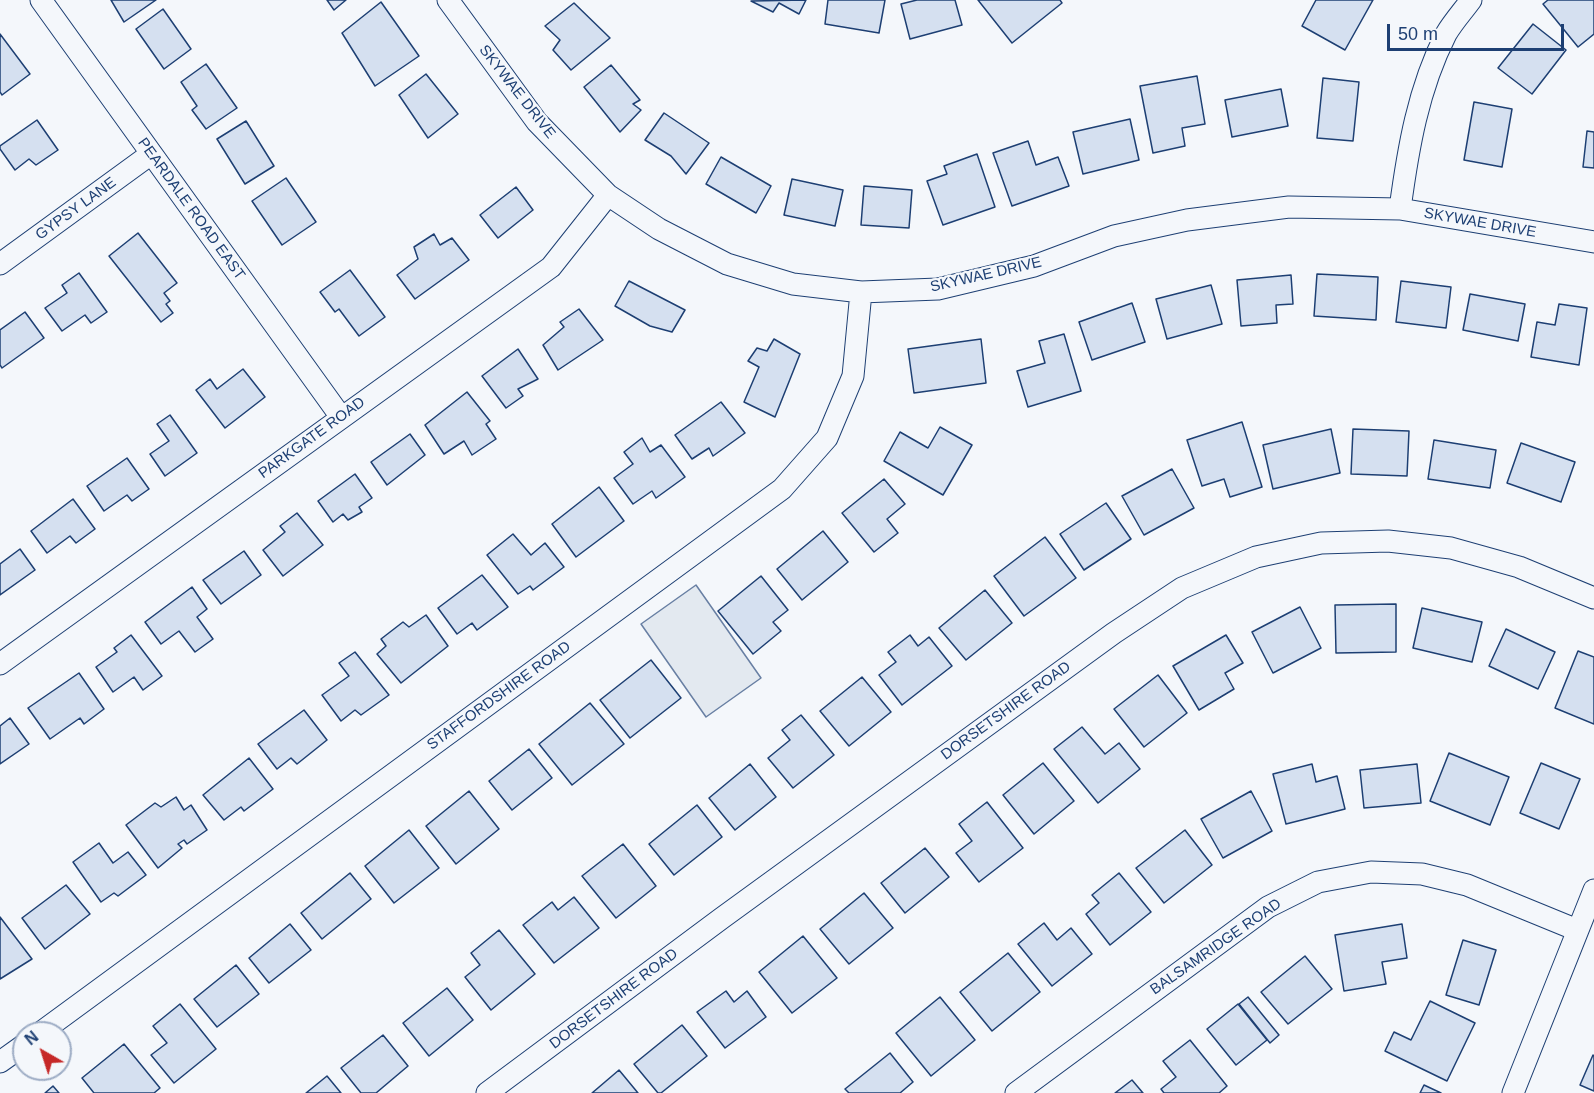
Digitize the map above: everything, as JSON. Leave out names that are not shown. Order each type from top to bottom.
[{"type":"street","name":"PEARDALE ROAD EAST","points":[[41,0],[341,417]]},
{"type":"street","name":"SKYWAE DRIVE","points":[[448,0],[537,122],[608,195],[659,229],[727,264],[793,284],[861,292],[938,289],[1034,266],[1114,236],[1187,220],[1289,207],[1400,209],[1594,242]]},
{"type":"street","points":[[1400,209],[1408,148],[1424,88],[1447,33],[1471,0]]},
{"type":"street","name":"GYPSY LANE","points":[[0,264],[151,154]]},
{"type":"street","name":"PARKGATE ROAD","points":[[0,664],[551,267],[608,195]]},
{"type":"street","name":"STAFFORDSHIRE ROAD","points":[[56,1021],[782,489],[826,438],[853,376],[861,292]]},
{"type":"street","name":"DORSETSHIRE ROAD","points":[[487,1093],[722,918],[1104,640],[1182,588],[1256,557],[1321,543],[1388,541],[1451,548],[1519,567],[1594,598]]},
{"type":"street","name":"BALSAMRIDGE ROAD","points":[[1016,1093],[1268,907],[1318,882],[1371,872],[1422,874],[1467,885],[1577,930]]},
{"type":"street","points":[[1513,1093],[1594,890]]},
{"type":"shaded area","points":[[696,585],[761,678],[706,717],[641,624]]},
{"type":"building","points":[[111,0],[156,0],[124,22]]},
{"type":"building","points":[[327,0],[346,0],[334,10]]},
{"type":"building","points":[[806,0],[799,14],[779,3],[773,12],[751,1]]},
{"type":"building","points":[[828,0],[885,0],[879,33],[825,24]]},
{"type":"building","points":[[917,0],[955,0],[962,25],[910,39],[901,4]]},
{"type":"building","points":[[978,0],[1060,0],[1062,3],[1012,43]]},
{"type":"building","points":[[1316,0],[1373,0],[1345,50],[1302,26]]},
{"type":"building","points":[[1548,0],[1594,0],[1594,34],[1578,47],[1543,4]]},
{"type":"building","points":[[381,2],[419,56],[375,86],[342,33]]},
{"type":"building","points":[[574,3],[610,38],[571,70],[553,50],[560,40],[545,26]]},
{"type":"building","points":[[163,9],[191,49],[164,69],[136,29]]},
{"type":"building","points":[[1533,24],[1566,50],[1532,94],[1498,68]]},
{"type":"building","points":[[0,34],[30,74],[2,95],[0,92]]},
{"type":"building","points":[[206,64],[237,108],[206,129],[192,110],[197,106],[181,82]]},
{"type":"building","points":[[611,65],[640,100],[633,104],[641,110],[620,132],[584,87]]},
{"type":"building","points":[[426,74],[458,114],[428,138],[399,95]]},
{"type":"building","points":[[1197,76],[1205,124],[1182,128],[1185,146],[1153,153],[1140,86]]},
{"type":"building","points":[[1323,78],[1359,82],[1353,141],[1317,138]]},
{"type":"building","points":[[1281,89],[1288,126],[1232,137],[1225,100]]},
{"type":"building","points":[[1474,102],[1512,109],[1502,167],[1464,160]]},
{"type":"building","points":[[664,113],[709,143],[686,174],[671,156],[645,140]]},
{"type":"building","points":[[1130,119],[1139,160],[1083,174],[1073,132]]},
{"type":"building","points":[[37,120],[58,150],[36,165],[29,159],[15,170],[0,146]]},
{"type":"building","points":[[246,121],[274,166],[245,184],[217,139]]},
{"type":"building","points":[[1587,131],[1594,132],[1594,168],[1583,167]]},
{"type":"building","points":[[1028,141],[1036,165],[1058,157],[1069,186],[1012,206],[993,153]]},
{"type":"building","points":[[977,154],[995,207],[943,225],[927,181],[947,174],[944,166]]},
{"type":"building","points":[[721,157],[771,186],[756,213],[706,184]]},
{"type":"building","points":[[286,178],[316,222],[282,245],[252,201]]},
{"type":"building","points":[[792,179],[843,190],[835,226],[784,215]]},
{"type":"building","points":[[864,186],[912,190],[909,228],[861,225]]},
{"type":"building","points":[[516,187],[533,210],[498,238],[480,215]]},
{"type":"building","points":[[138,233],[177,283],[164,293],[170,301],[166,304],[173,313],[161,322],[109,256]]},
{"type":"building","points":[[434,234],[440,245],[452,238],[469,260],[415,299],[397,275],[418,259],[414,247]]},
{"type":"building","points":[[350,270],[385,317],[359,336],[339,309],[335,312],[320,292]]},
{"type":"building","points":[[79,273],[107,312],[91,323],[85,315],[62,331],[45,308],[67,293],[62,285]]},
{"type":"building","points":[[1317,274],[1378,277],[1376,320],[1314,316]]},
{"type":"building","points":[[1291,275],[1293,304],[1276,305],[1277,323],[1241,326],[1237,280]]},
{"type":"building","points":[[629,281],[685,310],[672,332],[650,326],[615,306]]},
{"type":"building","points":[[1401,281],[1451,287],[1446,328],[1396,322]]},
{"type":"building","points":[[1211,285],[1222,324],[1167,339],[1156,299]]},
{"type":"building","points":[[1470,294],[1525,304],[1518,341],[1463,330]]},
{"type":"building","points":[[1132,303],[1145,342],[1092,360],[1079,322]]},
{"type":"building","points":[[1559,304],[1587,308],[1579,365],[1531,357],[1537,322],[1555,325]]},
{"type":"building","points":[[579,309],[603,340],[558,370],[543,345],[564,327],[560,322]]},
{"type":"building","points":[[25,312],[44,338],[2,368],[0,365],[0,330]]},
{"type":"building","points":[[1064,334],[1081,391],[1028,407],[1017,371],[1045,363],[1039,341]]},
{"type":"building","points":[[774,339],[800,354],[775,417],[744,402],[759,367],[748,361],[757,348],[767,351]]},
{"type":"building","points":[[981,339],[986,383],[914,393],[908,349]]},
{"type":"building","points":[[518,349],[538,379],[518,389],[523,396],[506,408],[482,376]]},
{"type":"building","points":[[243,369],[265,397],[225,428],[196,390],[210,379],[217,389]]},
{"type":"building","points":[[467,392],[490,421],[486,424],[496,439],[472,455],[464,441],[444,454],[425,425]]},
{"type":"building","points":[[721,402],[745,433],[713,456],[709,448],[692,459],[675,435]]},
{"type":"building","points":[[170,415],[197,453],[165,476],[150,454],[169,441],[157,424]]},
{"type":"building","points":[[1242,422],[1262,487],[1230,497],[1224,479],[1202,486],[1187,440]]},
{"type":"building","points":[[940,427],[972,445],[943,495],[884,461],[900,432],[928,448]]},
{"type":"building","points":[[1331,429],[1340,473],[1273,489],[1263,445]]},
{"type":"building","points":[[1353,429],[1409,431],[1407,476],[1351,474]]},
{"type":"building","points":[[410,434],[425,455],[387,485],[371,462]]},
{"type":"building","points":[[642,438],[650,452],[661,445],[685,477],[656,498],[652,491],[633,504],[614,478],[633,464],[624,452]]},
{"type":"building","points":[[1434,440],[1496,450],[1490,488],[1428,479]]},
{"type":"building","points":[[1521,443],[1575,462],[1561,502],[1507,483]]},
{"type":"building","points":[[127,458],[149,489],[132,501],[127,495],[104,511],[87,486]]},
{"type":"building","points":[[1172,469],[1194,508],[1144,535],[1122,496]]},
{"type":"building","points":[[355,474],[372,498],[359,507],[362,512],[348,520],[343,514],[333,522],[318,501]]},
{"type":"building","points":[[884,479],[905,504],[887,519],[898,533],[874,552],[842,513]]},
{"type":"building","points":[[599,487],[624,521],[576,557],[552,524]]},
{"type":"building","points":[[73,499],[95,529],[76,543],[70,536],[47,553],[31,531]]},
{"type":"building","points":[[1106,503],[1131,539],[1084,570],[1060,534]]},
{"type":"building","points":[[297,513],[323,545],[283,576],[263,550],[285,532],[280,526]]},
{"type":"building","points":[[823,531],[848,562],[802,600],[777,569]]},
{"type":"building","points":[[513,534],[531,555],[545,543],[564,567],[533,590],[530,586],[518,594],[487,555]]},
{"type":"building","points":[[1045,537],[1076,578],[1024,616],[994,576]]},
{"type":"building","points":[[20,549],[35,570],[0,595],[0,564]]},
{"type":"building","points":[[244,551],[261,575],[221,604],[203,580]]},
{"type":"building","points":[[482,575],[508,607],[477,630],[472,623],[457,634],[438,608]]},
{"type":"building","points":[[761,576],[788,610],[773,622],[781,631],[753,654],[718,611]]},
{"type":"building","points":[[192,587],[207,609],[197,617],[213,639],[195,652],[179,631],[161,644],[145,622]]},
{"type":"building","points":[[985,590],[1012,623],[966,660],[939,628]]},
{"type":"building","points":[[1396,604],[1396,652],[1336,653],[1335,605]]},
{"type":"building","points":[[1300,607],[1321,648],[1273,673],[1252,632]]},
{"type":"building","points":[[1422,608],[1482,622],[1472,662],[1413,648]]},
{"type":"building","points":[[426,615],[448,646],[401,683],[377,654],[386,646],[381,639],[403,622],[409,627]]},
{"type":"building","points":[[1506,629],[1555,652],[1538,689],[1489,666]]},
{"type":"building","points":[[131,635],[162,676],[143,690],[134,677],[113,692],[96,667],[117,652],[114,648]]},
{"type":"building","points":[[910,635],[918,646],[929,637],[952,666],[902,705],[879,675],[896,662],[888,652]]},
{"type":"building","points":[[1226,635],[1243,663],[1225,673],[1234,689],[1199,710],[1173,666]]},
{"type":"building","points":[[1578,651],[1594,657],[1594,724],[1555,708]]},
{"type":"building","points":[[355,652],[389,695],[361,715],[355,710],[341,721],[322,695],[349,676],[339,663]]},
{"type":"building","points":[[651,660],[681,698],[630,738],[600,700]]},
{"type":"building","points":[[79,673],[104,709],[84,724],[80,718],[50,739],[28,708]]},
{"type":"building","points":[[1158,675],[1187,713],[1144,747],[1114,709]]},
{"type":"building","points":[[862,677],[891,712],[849,746],[820,711]]},
{"type":"building","points":[[590,703],[624,744],[572,785],[539,744]]},
{"type":"building","points":[[304,710],[327,740],[297,764],[291,758],[277,769],[258,744]]},
{"type":"building","points":[[801,715],[834,755],[793,788],[768,758],[790,740],[782,730]]},
{"type":"building","points":[[10,718],[29,744],[0,764],[0,726]]},
{"type":"building","points":[[1082,727],[1105,754],[1119,743],[1140,769],[1098,803],[1054,749]]},
{"type":"building","points":[[529,749],[552,778],[512,810],[489,781]]},
{"type":"building","points":[[1449,753],[1509,777],[1490,825],[1430,801]]},
{"type":"building","points":[[249,758],[273,789],[244,811],[241,807],[224,820],[203,795]]},
{"type":"building","points":[[1043,763],[1074,801],[1034,834],[1003,795]]},
{"type":"building","points":[[1541,763],[1580,779],[1559,829],[1520,813]]},
{"type":"building","points":[[750,764],[776,797],[735,830],[709,798]]},
{"type":"building","points":[[1312,764],[1316,782],[1337,776],[1345,809],[1286,824],[1273,774]]},
{"type":"building","points":[[1417,764],[1421,803],[1364,808],[1360,770]]},
{"type":"building","points":[[469,791],[499,829],[456,864],[426,826]]},
{"type":"building","points":[[1251,791],[1272,831],[1223,858],[1201,819]]},
{"type":"building","points":[[176,797],[184,810],[191,805],[207,830],[187,844],[184,840],[178,844],[182,848],[158,868],[126,825],[155,803],[161,807]]},
{"type":"building","points":[[987,802],[1023,848],[979,882],[956,853],[972,841],[959,824]]},
{"type":"building","points":[[697,805],[722,837],[674,875],[649,844]]},
{"type":"building","points":[[409,830],[439,868],[394,903],[365,866]]},
{"type":"building","points":[[1185,830],[1212,865],[1164,903],[1136,868]]},
{"type":"building","points":[[99,843],[113,863],[128,852],[146,875],[118,896],[114,893],[101,902],[73,862]]},
{"type":"building","points":[[623,844],[656,886],[616,918],[582,876]]},
{"type":"building","points":[[925,848],[949,877],[905,913],[881,883]]},
{"type":"building","points":[[350,873],[371,899],[322,939],[301,913]]},
{"type":"building","points":[[1119,873],[1151,912],[1110,945],[1086,914],[1099,903],[1092,895]]},
{"type":"building","points":[[66,885],[90,914],[45,949],[22,918]]},
{"type":"building","points":[[864,893],[893,928],[849,964],[820,929]]},
{"type":"building","points":[[574,897],[599,928],[554,963],[523,925],[552,902],[558,910]]},
{"type":"building","points":[[0,917],[32,959],[0,979]]},
{"type":"building","points":[[1044,923],[1057,940],[1071,928],[1092,954],[1052,986],[1018,944]]},
{"type":"building","points":[[290,924],[311,950],[269,983],[249,958]]},
{"type":"building","points":[[1402,924],[1407,958],[1382,962],[1386,984],[1344,991],[1335,935]]},
{"type":"building","points":[[499,930],[535,974],[491,1010],[465,977],[480,965],[471,953]]},
{"type":"building","points":[[803,936],[837,978],[792,1013],[759,972]]},
{"type":"building","points":[[1463,940],[1496,950],[1479,1005],[1446,995]]},
{"type":"building","points":[[1008,953],[1040,992],[992,1031],[960,992]]},
{"type":"building","points":[[1305,956],[1332,989],[1288,1024],[1261,992]]},
{"type":"building","points":[[236,965],[259,994],[217,1027],[194,999]]},
{"type":"building","points":[[447,988],[473,1020],[429,1056],[403,1023]]},
{"type":"building","points":[[726,991],[734,1002],[747,991],[766,1017],[725,1048],[697,1012]]},
{"type":"building","points":[[940,997],[975,1040],[931,1076],[896,1033]]},
{"type":"building","points":[[1248,997],[1279,1035],[1270,1043],[1239,1004]]},
{"type":"building","points":[[1430,1001],[1475,1023],[1447,1081],[1385,1051],[1394,1032],[1411,1040]]},
{"type":"building","points":[[180,1004],[216,1049],[174,1083],[151,1055],[167,1043],[153,1026]]},
{"type":"building","points":[[1238,1004],[1267,1040],[1236,1065],[1207,1029]]},
{"type":"building","points":[[682,1025],[707,1056],[661,1093],[658,1093],[634,1064]]},
{"type":"building","points":[[383,1035],[408,1066],[376,1093],[361,1093],[341,1068]]},
{"type":"building","points":[[1190,1040],[1227,1086],[1219,1093],[1164,1093],[1161,1089],[1176,1077],[1163,1061]]},
{"type":"building","points":[[124,1044],[160,1088],[154,1093],[94,1093],[82,1078]]},
{"type":"building","points":[[890,1053],[913,1082],[900,1093],[849,1093],[845,1089]]},
{"type":"building","points":[[1594,1056],[1594,1091],[1580,1085]]},
{"type":"building","points":[[619,1070],[638,1093],[592,1093]]},
{"type":"building","points":[[327,1076],[341,1093],[306,1093]]},
{"type":"building","points":[[1132,1080],[1143,1093],[1115,1093]]},
{"type":"building","points":[[1424,1085],[1441,1093],[1420,1093]]},
{"type":"building","points":[[53,1086],[59,1093],[45,1093]]}]
